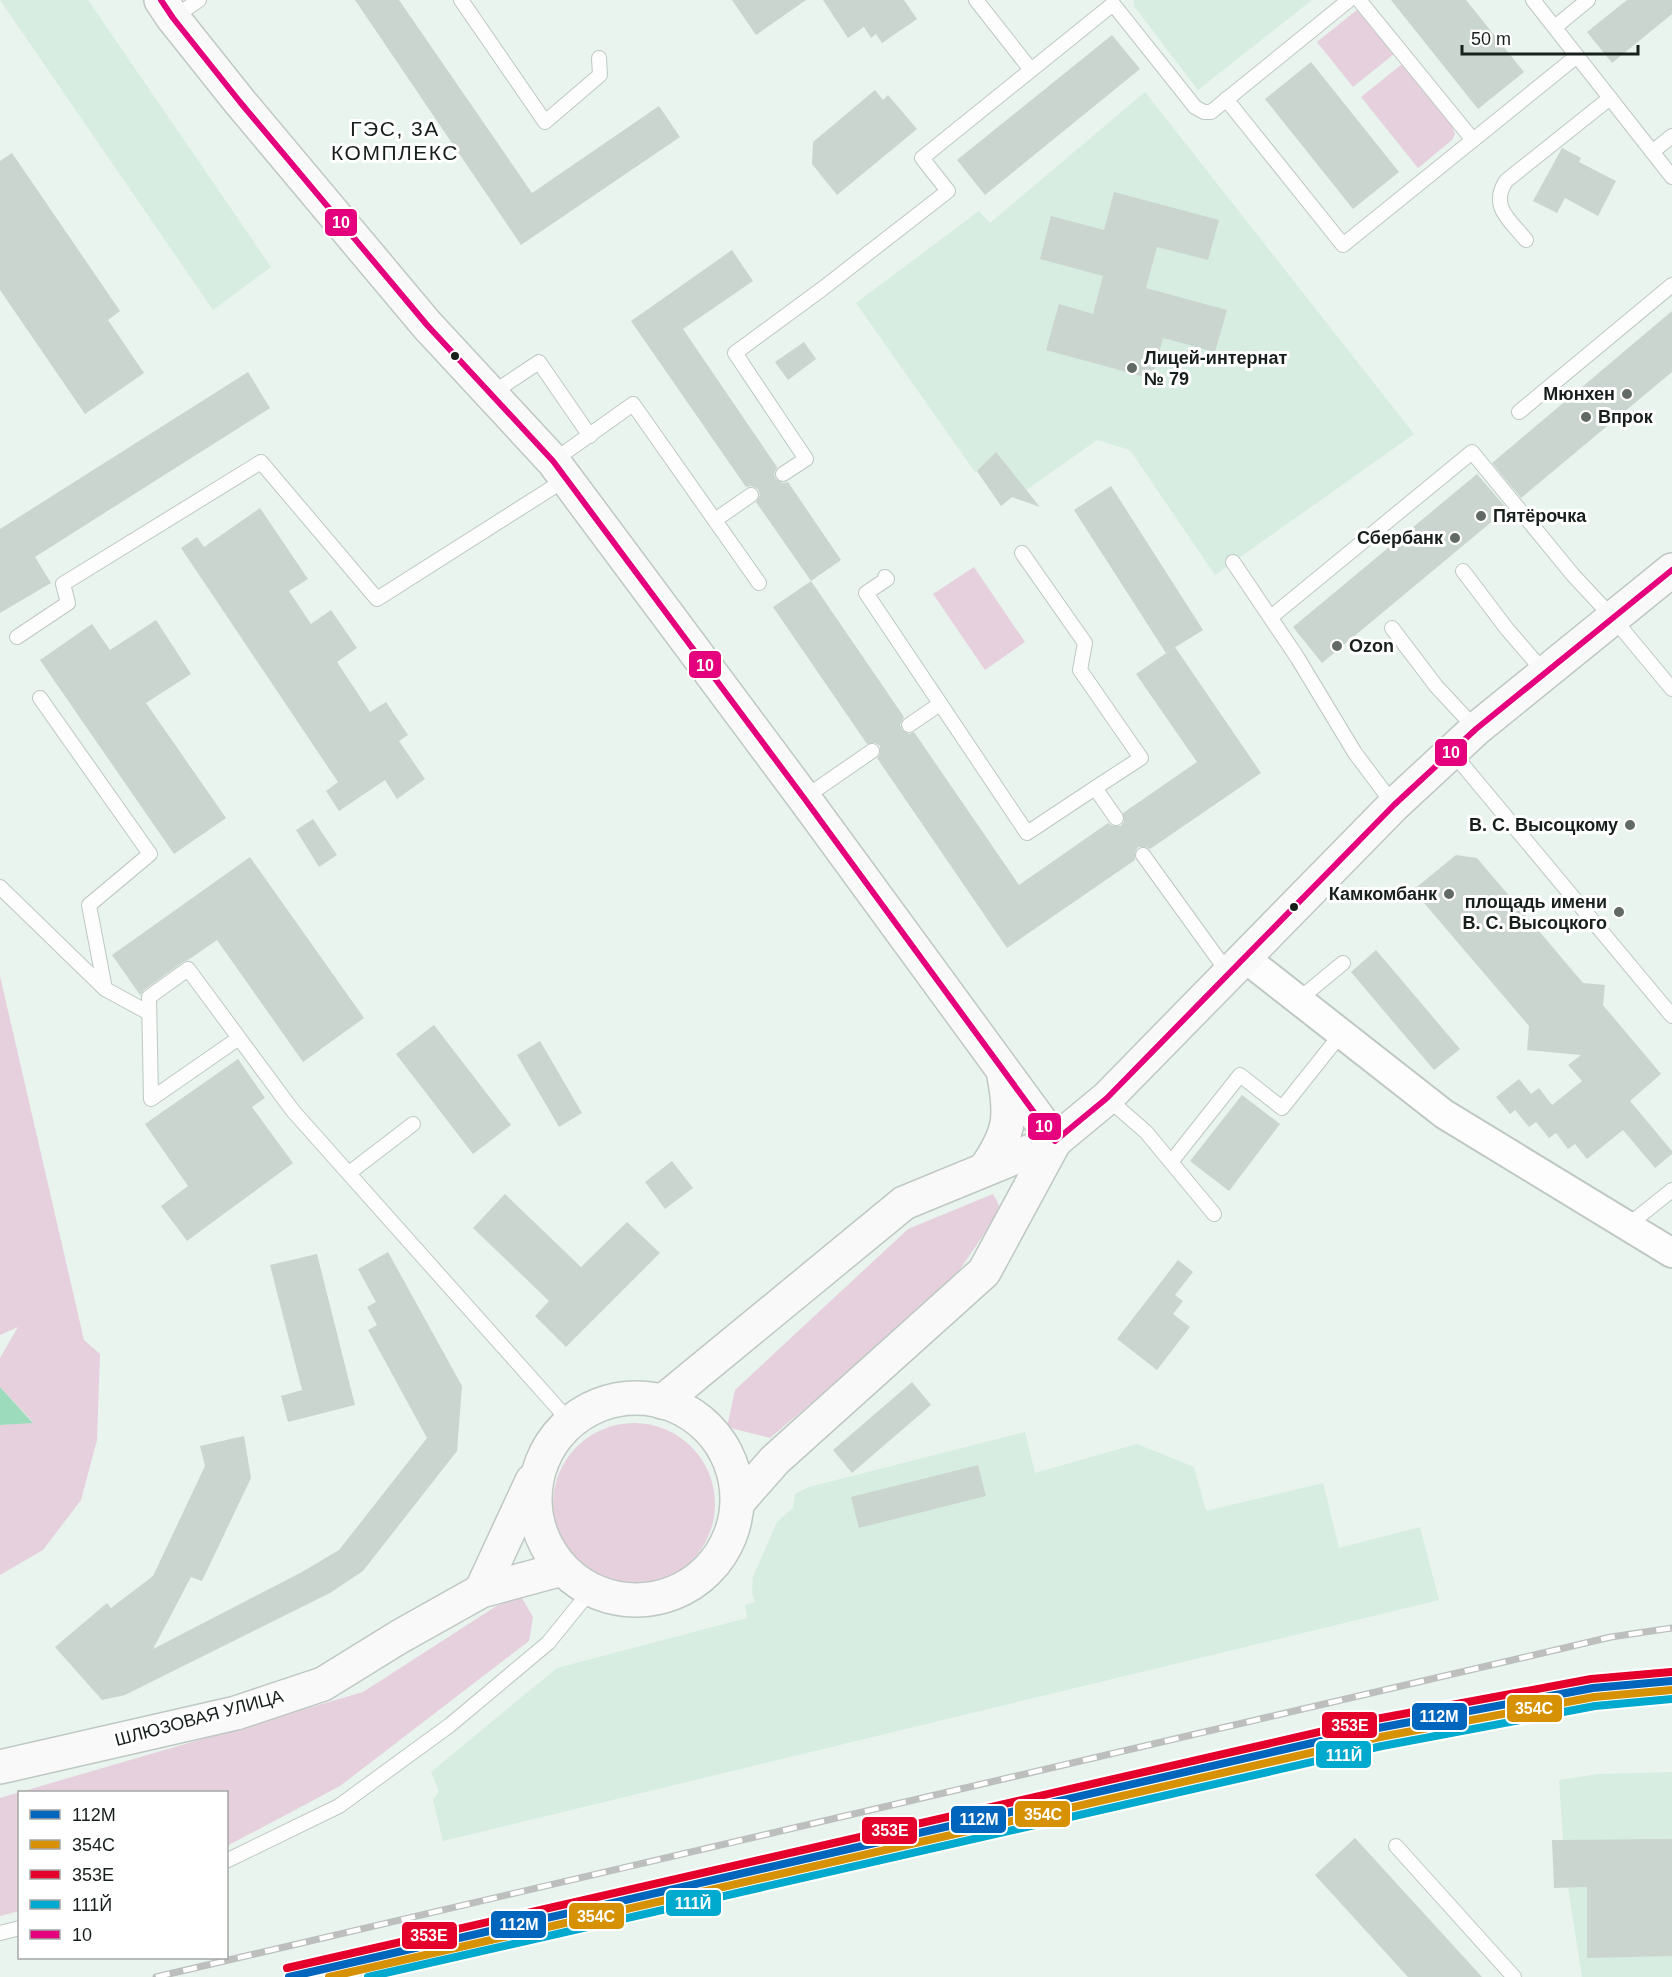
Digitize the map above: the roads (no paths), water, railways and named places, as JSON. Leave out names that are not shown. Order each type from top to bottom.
[{"type":"main road","points":[[167,9],[427,325],[560,470],[1055,1141]]},
{"type":"main road","points":[[662,1402],[904,1203],[1055,1141],[1107,1098],[1394,805],[1476,729],[1672,570]]},
{"type":"main road","points":[[985,1169],[1000,1147],[1008,1124],[1008,1098],[1003,1070]]},
{"type":"main road","points":[[544,1455],[535,1488],[536,1521],[545,1545],[562,1569],[591,1590],[614,1598],[642,1600],[674,1593],[697,1580],[718,1558],[729,1538],[739,1501],[775,1460],[984,1272],[1055,1141]]},
{"type":"main road","points":[[481,1591],[544,1455],[562,1429],[585,1411],[615,1400],[639,1398],[662,1402],[691,1414],[712,1433],[727,1456],[739,1501]]},
{"type":"main road","name":"ШЛЮЗОВАЯ УЛИЦА","points":[[0,1767],[236,1713],[323,1684],[399,1637],[481,1591],[562,1569]]},
{"type":"street","points":[[1237,966],[1298,1000],[1444,1114],[1672,1254]]},
{"type":"lane","points":[[167,9],[199,0]]},
{"type":"lane","points":[[461,0],[545,122],[600,75],[599,58]]},
{"type":"lane","points":[[976,0],[1031,70]]},
{"type":"lane","points":[[783,474],[806,459],[735,353],[948,191],[922,159],[1113,4],[1199,110],[1211,112],[1349,0]]},
{"type":"lane","points":[[1359,0],[1473,140]]},
{"type":"lane","points":[[1533,0],[1672,177]]},
{"type":"lane","points":[[1555,27],[1588,0]]},
{"type":"lane","points":[[1226,99],[1343,244],[1577,56]]},
{"type":"lane","points":[[1526,240],[1500,208],[1501,189],[1506,181],[1610,98]]},
{"type":"lane","points":[[1652,152],[1672,136]]},
{"type":"lane","points":[[1519,412],[1672,285]]},
{"type":"lane","points":[[491,394],[539,362],[590,436]]},
{"type":"lane","points":[[17,637],[68,603],[63,584],[261,462],[377,599],[560,470],[590,436],[633,405],[759,583]]},
{"type":"lane","points":[[1271,618],[1472,452],[1573,575],[1613,618],[1672,689]]},
{"type":"lane","points":[[714,520],[751,495]]},
{"type":"lane","points":[[885,577],[887,579],[866,593],[1027,834],[1141,758],[1080,670],[1085,643],[1022,553]]},
{"type":"lane","points":[[1233,562],[1297,657],[1355,753],[1394,805]]},
{"type":"lane","points":[[1463,571],[1507,629],[1545,673]]},
{"type":"lane","points":[[1392,627],[1436,686],[1476,729]]},
{"type":"lane","points":[[40,698],[150,854],[89,905],[105,989]]},
{"type":"lane","points":[[909,725],[940,704]]},
{"type":"lane","points":[[804,798],[872,751]]},
{"type":"lane","points":[[1452,752],[1672,1016]]},
{"type":"lane","points":[[1095,788],[1116,818]]},
{"type":"lane","points":[[1143,855],[1237,966]]},
{"type":"lane","points":[[0,887],[105,989],[149,1013]]},
{"type":"lane","points":[[1298,1000],[1343,963]]},
{"type":"lane","points":[[239,1038],[151,1100],[149,998],[188,969],[293,1111],[571,1422]]},
{"type":"lane","points":[[1171,1162],[1240,1076],[1282,1108],[1341,1034]]},
{"type":"lane","points":[[1107,1098],[1146,1132],[1214,1214]]},
{"type":"lane","points":[[349,1173],[413,1124]]},
{"type":"lane","points":[[1627,1226],[1672,1190]]},
{"type":"lane","points":[[228,1860],[339,1806],[450,1725],[548,1643],[591,1590]]},
{"type":"lane","points":[[1396,1846],[1514,1977]]},
{"type":"lane","points":[[0,1933],[18,1928]]},
{"type":"railway","points":[[156,1977],[1611,1637],[1672,1628]]},
{"type":"place","name":"Лицей-интернат № 79","points":[[1132,368]]},
{"type":"place","name":"Мюнхен","points":[[1627,394]]},
{"type":"place","name":"Впрок","points":[[1586,417]]},
{"type":"place","name":"Пятёрочка","points":[[1481,516]]},
{"type":"place","name":"Сбербанк","points":[[1455,538]]},
{"type":"place","name":"Ozon","points":[[1337,646]]},
{"type":"place","name":"В. С. Высоцкому","points":[[1630,825]]},
{"type":"place","name":"Камкомбанк","points":[[1449,894]]},
{"type":"place","name":"площадь имени В. С. Высоцкого","points":[[1619,912]]},
{"type":"district","name":"ГЭС, 3А КОМПЛЕКС","points":[[395,141]]}]
